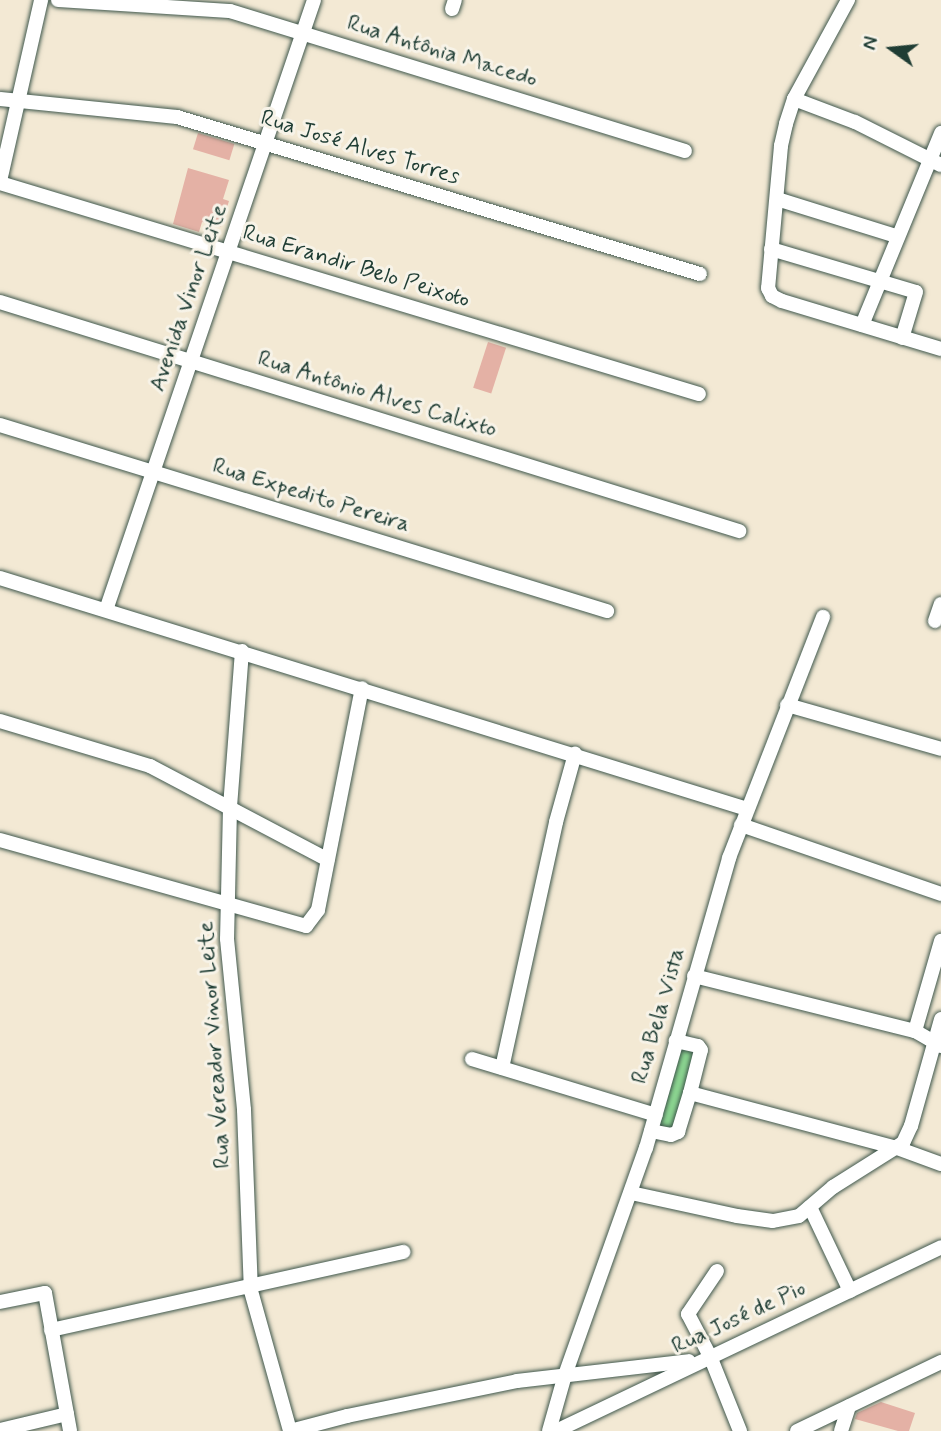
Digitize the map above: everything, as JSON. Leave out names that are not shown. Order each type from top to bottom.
[{"type":"street","points":[[0,182],[41,0]]},
{"type":"street","name":"Rua Antônia Macedo","points":[[58,0],[230,11],[685,151]]},
{"type":"street","name":"Avenida Vinor Leite","points":[[106,610],[314,0]]},
{"type":"street","points":[[848,0],[794,99],[781,146],[768,288],[776,299],[941,349]]},
{"type":"street","name":"Rua José Alves Torres","points":[[0,99],[177,117],[700,274]]},
{"type":"street","points":[[794,99],[855,122],[935,162]]},
{"type":"street","points":[[862,326],[896,236],[935,162],[941,133]]},
{"type":"street","name":"Rua Erandir Belo Peixoto","points":[[0,182],[699,394]]},
{"type":"street","points":[[777,200],[896,236]]},
{"type":"street","points":[[771,249],[916,292],[902,338]]},
{"type":"street","name":"Rua Antônio Alves Calixto","points":[[0,302],[739,531]]},
{"type":"street","name":"Rua Expedito Pereira","points":[[0,425],[607,611]]},
{"type":"street","points":[[0,578],[747,809]]},
{"type":"street","points":[[935,621],[941,604]]},
{"type":"street","name":"Rua Bela Vista","points":[[549,1431],[565,1375],[651,1131],[694,976],[741,825],[823,617]]},
{"type":"street","name":"Rua Vereador Vinor Leite","points":[[242,652],[230,809],[227,939],[244,1110],[251,1290],[290,1431]]},
{"type":"street","points":[[0,840],[228,903],[299,927],[313,921],[318,910],[362,688]]},
{"type":"street","points":[[787,705],[941,749]]},
{"type":"street","points":[[0,721],[150,766],[328,860]]},
{"type":"street","points":[[502,1068],[555,822],[575,754]]},
{"type":"street","points":[[741,825],[941,894]]},
{"type":"street","points":[[915,1031],[941,941]]},
{"type":"street","points":[[694,976],[915,1031],[938,1044]]},
{"type":"street","points":[[631,1193],[674,1204],[774,1221],[793,1220],[833,1187],[897,1148],[911,1126],[938,1044],[941,1019]]},
{"type":"street","points":[[651,1131],[671,1135],[677,1132],[690,1093],[701,1050],[698,1046],[676,1041]]},
{"type":"street","points":[[472,1059],[656,1115]]},
{"type":"street","points":[[690,1093],[897,1148],[941,1164]]},
{"type":"street","points":[[810,1207],[850,1291]]},
{"type":"street","name":"Rua José de Pio","points":[[556,1431],[941,1247]]},
{"type":"street","points":[[51,1330],[403,1252]]},
{"type":"street","points":[[717,1271],[688,1314],[705,1358],[740,1431]]},
{"type":"street","points":[[0,1302],[45,1293],[70,1431]]},
{"type":"street","points":[[290,1431],[333,1426],[453,1393],[565,1375],[705,1358]]},
{"type":"street","points":[[797,1431],[941,1362]]},
{"type":"street","points":[[841,1431],[849,1406]]},
{"type":"street","points":[[0,1430],[67,1414]]},
{"type":"green space","points":[[678,1046],[696,1051],[674,1129],[658,1127]]},
{"type":"building","points":[[198,133],[234,144],[229,160],[193,149]]},
{"type":"building","points":[[188,168],[229,180],[223,199],[229,201],[221,227],[202,222],[199,232],[173,224]]},
{"type":"building","points":[[488,342],[506,348],[491,394],[473,388]]},
{"type":"building","points":[[881,1402],[915,1413],[909,1431],[898,1431],[855,1419],[857,1413]]}]
